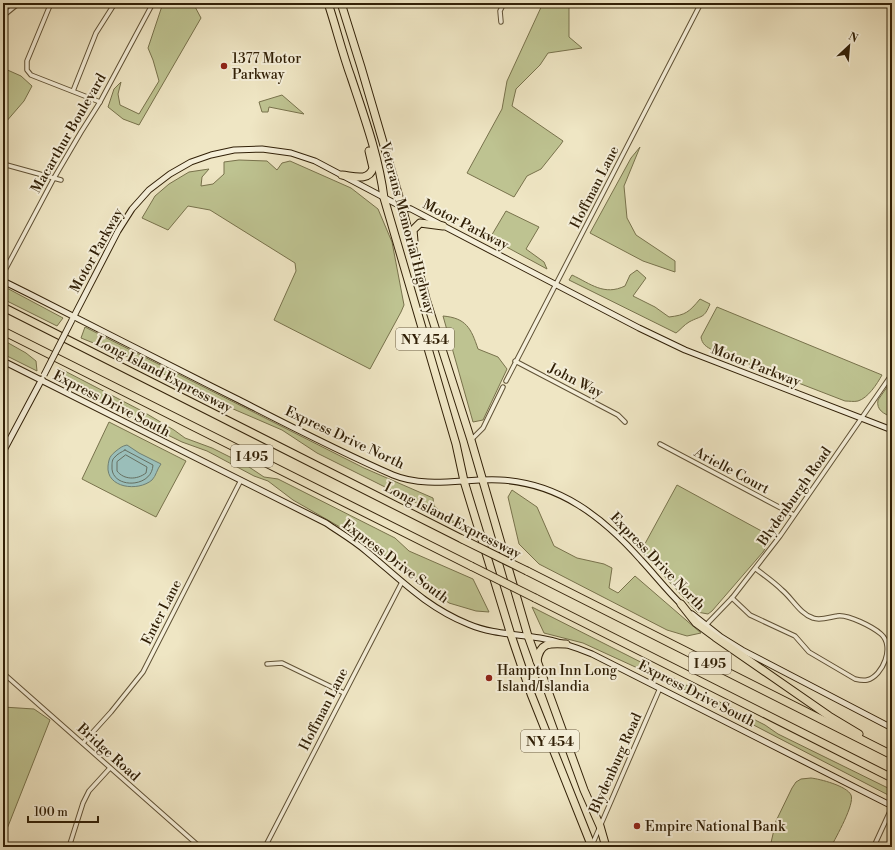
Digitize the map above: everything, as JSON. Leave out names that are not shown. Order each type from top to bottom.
[{"type":"highway","name":"Veterans Memorial Highway","points":[[328,3],[360,102],[381,176],[384,198],[456,444],[464,481],[511,635],[531,694],[592,846]]},
{"type":"highway","name":"Veterans Memorial Highway","points":[[341,3],[402,207],[420,276],[471,440],[528,636],[584,790],[600,826],[606,847]]},
{"type":"highway","points":[[342,175],[364,178],[370,174],[372,170],[365,121]]},
{"type":"highway","points":[[420,276],[413,230],[420,223],[443,226]]},
{"type":"highway","name":"Long Island Expressway","points":[[3,307],[892,754]]},
{"type":"highway","name":"I 495","points":[[3,331],[892,778]]},
{"type":"highway","points":[[681,604],[696,623],[715,637],[829,716],[892,754]]},
{"type":"highway","points":[[537,661],[538,653],[543,647],[551,644],[566,644]]},
{"type":"main road","name":"Motor Parkway","points":[[3,452],[43,378],[118,231],[132,210],[149,190],[170,174],[191,162],[211,155],[234,150],[262,149],[291,153],[309,159],[402,207],[411,209],[639,328],[685,350],[892,430]]},
{"type":"main road","name":"Express Drive North","points":[[3,281],[73,318],[304,434],[396,476],[419,482],[435,483],[482,480],[512,481],[535,485],[551,490],[579,504],[600,519],[618,535],[681,604],[706,625],[742,650],[892,728]]},
{"type":"main road","name":"Express Drive South","points":[[3,361],[43,378],[326,523],[364,549],[421,598],[440,611],[483,629],[566,644],[592,654],[892,806]]},
{"type":"street","points":[[3,16],[19,3]]},
{"type":"street","points":[[51,3],[27,61],[27,70],[31,75],[73,90],[100,102]]},
{"type":"street","points":[[73,90],[96,33],[115,3]]},
{"type":"street","name":"Macarthur Boulevard","points":[[3,274],[54,178],[100,102],[153,3]]},
{"type":"street","points":[[501,22],[500,11],[504,3]]},
{"type":"street","name":"Hoffman Lane","points":[[506,381],[701,3]]},
{"type":"street","points":[[3,164],[61,180]]},
{"type":"street","name":"John Way","points":[[515,361],[618,415],[625,422]]},
{"type":"street","name":"Blydenburgh Road","points":[[706,625],[732,598],[756,569],[892,374]]},
{"type":"street","points":[[471,440],[483,428],[504,387]]},
{"type":"street","name":"Arielle Court","points":[[660,444],[794,515]]},
{"type":"street","name":"Enter Lane","points":[[83,743],[143,672],[241,480]]},
{"type":"street","points":[[732,598],[750,615],[795,636],[809,652],[856,679],[861,681],[867,680],[878,674],[886,661],[889,651],[889,644],[883,635],[848,617],[838,616],[820,619],[812,618],[775,584],[756,569]]},
{"type":"street","name":"Hoffman Lane","points":[[265,847],[402,582]]},
{"type":"street","points":[[267,664],[282,663],[344,693]]},
{"type":"street","name":"Bridge Road","points":[[3,673],[200,847]]},
{"type":"street","name":"Blydenburg Road","points":[[592,846],[660,688]]},
{"type":"street","points":[[69,847],[83,803],[89,791],[110,768]]},
{"type":"street","points":[[870,847],[875,844],[892,806]]},
{"type":"green space","points":[[163,3],[193,3],[201,18],[139,125],[123,119],[108,107],[114,89],[121,82],[118,94],[120,105],[139,114],[159,81],[148,48]]},
{"type":"green space","points":[[543,3],[574,3],[569,8],[569,37],[582,48],[548,53],[540,65],[516,89],[512,106],[563,141],[541,169],[527,176],[514,197],[467,173],[502,109],[507,81]]},
{"type":"green space","points":[[3,68],[21,76],[32,86],[24,101],[5,123],[3,122],[3,101],[5,90],[3,88]]},
{"type":"green space","points":[[282,95],[304,114],[269,107],[268,112],[262,112],[259,102]]},
{"type":"green space","points":[[640,147],[624,186],[627,218],[636,235],[675,261],[675,272],[643,261],[590,233],[631,158]]},
{"type":"green space","points":[[239,160],[267,161],[277,170],[282,163],[290,161],[351,188],[378,209],[392,242],[404,305],[370,369],[274,320],[296,271],[295,263],[210,210],[188,206],[168,230],[142,218],[155,196],[169,184],[189,172],[209,169],[202,177],[201,186],[213,184],[224,174],[224,162]]},
{"type":"green space","points":[[506,211],[539,227],[526,249],[544,262],[547,269],[490,238]]},
{"type":"green space","points":[[637,270],[646,278],[633,296],[655,307],[669,317],[687,312],[700,299],[710,304],[706,312],[702,316],[687,323],[676,333],[569,280],[572,275],[598,288],[611,290],[625,286],[630,275]]},
{"type":"green space","points":[[3,286],[63,318],[57,326],[3,299]]},
{"type":"green space","points":[[717,307],[882,375],[869,394],[865,397],[858,401],[845,401],[708,348],[702,342],[701,337]]},
{"type":"green space","points":[[443,316],[457,319],[466,325],[473,335],[478,349],[498,357],[507,369],[483,420],[473,422]]},
{"type":"green space","points":[[85,327],[364,468],[433,498],[434,506],[461,527],[425,507],[317,453],[282,430],[217,402],[141,362],[81,338]]},
{"type":"green space","points":[[3,340],[26,353],[36,361],[37,371],[3,354]]},
{"type":"green space","points":[[59,368],[142,411],[185,438],[212,448],[246,465],[264,477],[278,479],[395,538],[409,551],[473,579],[489,612],[476,611],[449,603],[366,542],[293,500],[268,481],[254,476],[207,451],[182,442],[54,379]]},
{"type":"green space","points":[[892,380],[892,417],[879,409],[878,400]]},
{"type":"green space","points":[[109,422],[186,461],[156,517],[82,479]]},
{"type":"green space","points":[[677,485],[767,534],[770,541],[763,552],[708,614],[697,612],[641,551]]},
{"type":"green space","points":[[512,490],[537,507],[554,546],[577,558],[604,564],[612,568],[609,588],[618,593],[635,576],[701,633],[687,636],[667,630],[539,564],[519,544],[508,497]]},
{"type":"green space","points":[[532,607],[765,725],[778,734],[892,790],[892,797],[692,693],[583,643],[544,633]]},
{"type":"green space","points":[[3,707],[34,709],[50,720],[3,839]]},
{"type":"green space","points":[[811,778],[827,781],[839,786],[851,795],[848,813],[831,847],[770,847],[776,821],[792,788],[796,782],[801,779]]},
{"type":"water","points":[[127,445],[161,464],[152,480],[146,484],[131,487],[124,486],[112,479],[109,473],[109,459],[120,448]]},
{"type":"place","name":"1377 Motor Parkway","points":[[224,66]]},
{"type":"place","name":"Hampton Inn Long Island/Islandia","points":[[489,678]]},
{"type":"place","name":"Empire National Bank","points":[[637,826]]}]
